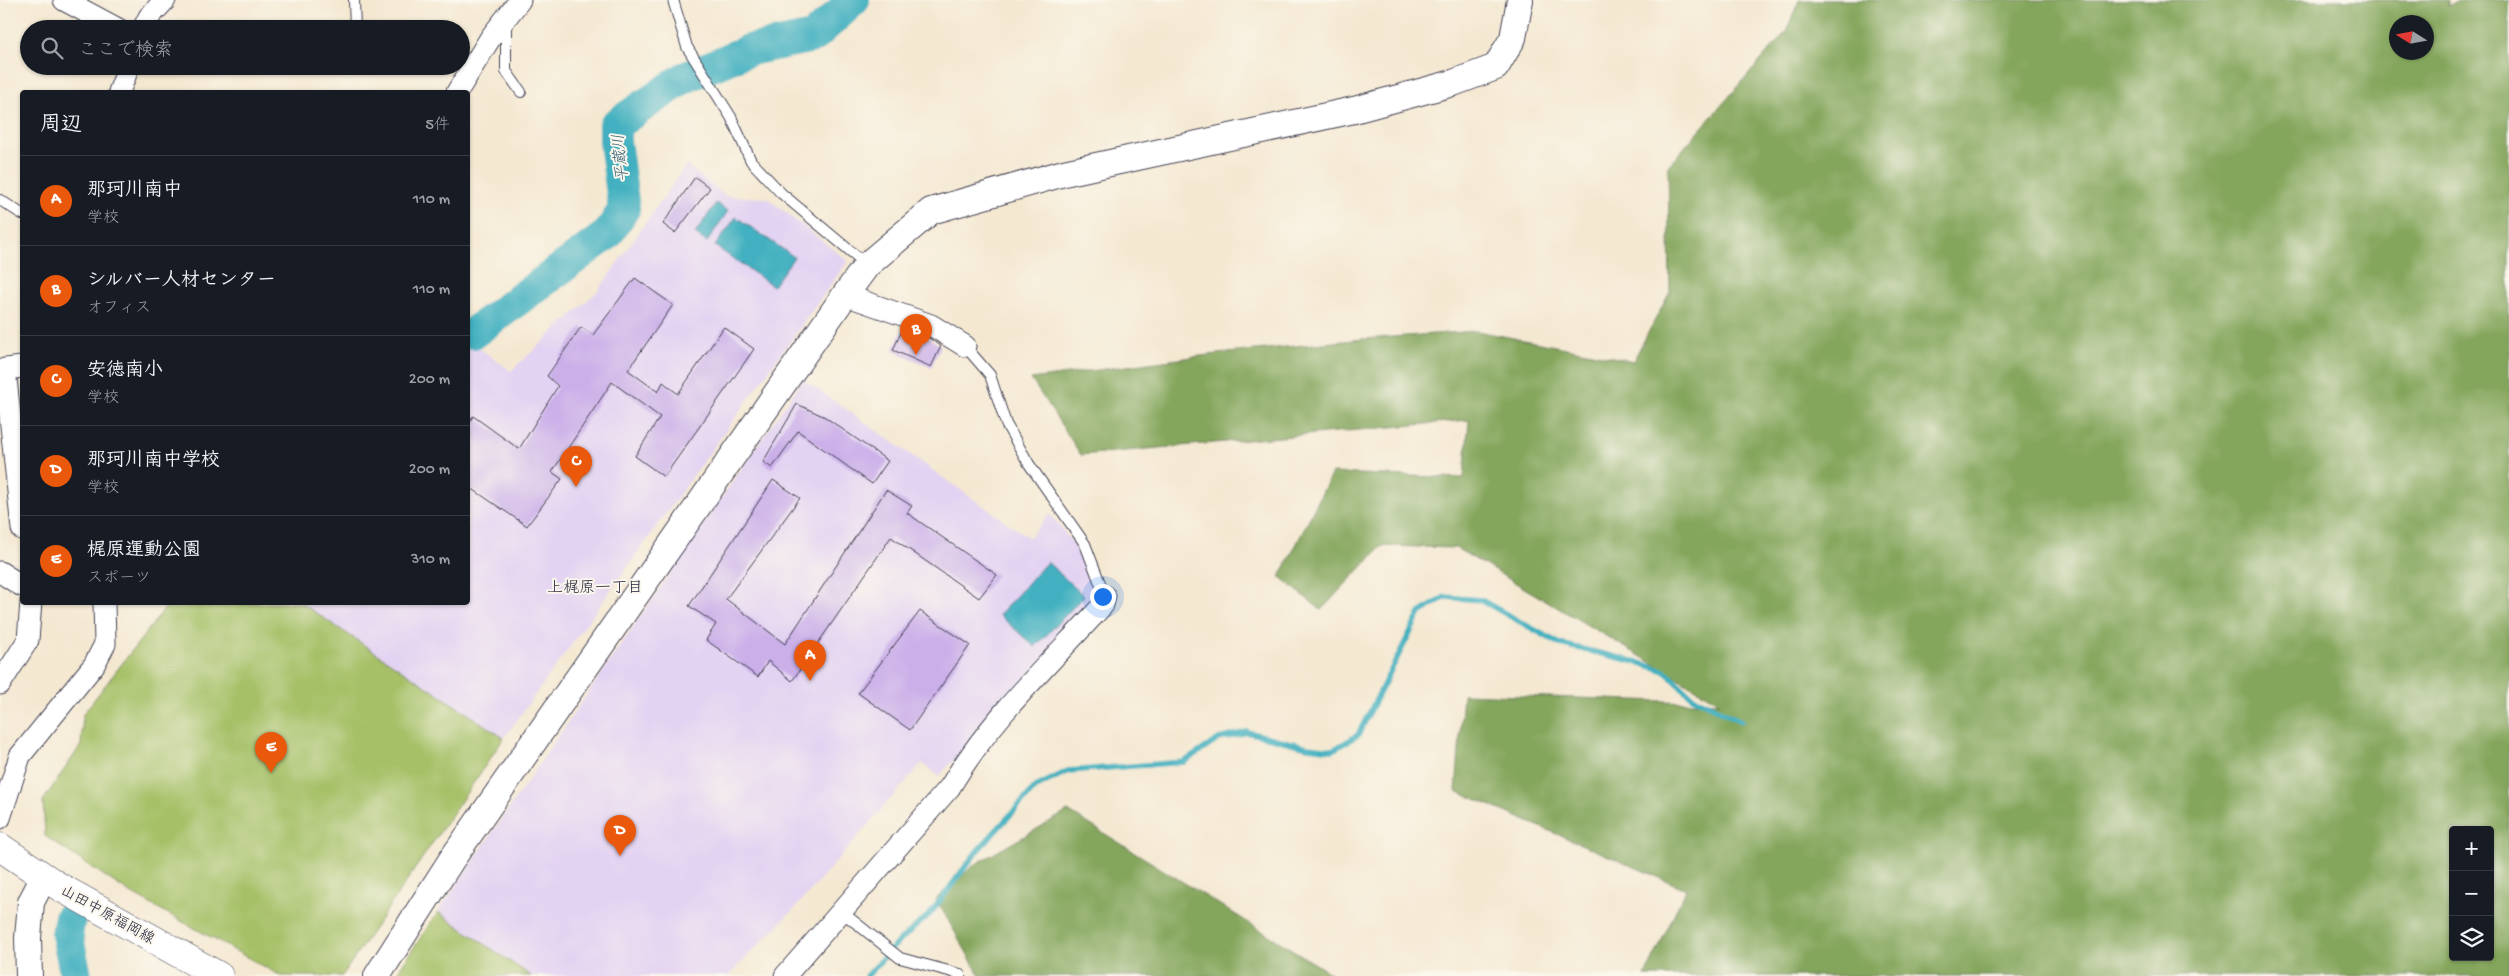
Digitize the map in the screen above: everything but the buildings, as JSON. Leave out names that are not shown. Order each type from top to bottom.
[{"type":"main road","name":"山田中原福岡線","points":[[0,847],[51,881],[219,976]]},
{"type":"street","points":[[64,0],[101,20]]},
{"type":"street","points":[[147,20],[165,0]]},
{"type":"street","points":[[470,70],[490,37],[520,0]]},
{"type":"street","points":[[377,976],[452,859],[867,265],[931,211],[1064,173],[1354,110],[1453,83],[1496,67],[1513,38],[1520,0]]},
{"type":"street","points":[[120,90],[126,75]]},
{"type":"street","points":[[458,90],[467,75]]},
{"type":"street","points":[[845,295],[931,324],[965,346]]},
{"type":"street","points":[[9,369],[6,429],[20,516]]},
{"type":"street","points":[[0,572],[20,585]]},
{"type":"street","points":[[785,976],[950,787],[967,758],[1005,711],[1103,604],[1105,596]]},
{"type":"street","points":[[0,684],[28,640],[30,605]]},
{"type":"street","points":[[0,818],[20,756],[94,665],[105,644],[104,605]]},
{"type":"street","points":[[29,976],[28,938],[31,902],[51,881]]},
{"type":"lane","points":[[354,0],[355,20]]},
{"type":"lane","points":[[673,0],[687,47],[731,117],[751,161],[781,192],[867,265]]},
{"type":"lane","points":[[506,16],[504,42],[506,71],[521,92]]},
{"type":"lane","points":[[0,200],[20,213]]},
{"type":"lane","points":[[965,346],[990,375],[1006,424],[1029,464],[1085,544],[1105,596]]},
{"type":"lane","points":[[842,912],[900,958],[960,974],[960,976]]},
{"type":"shaded area","points":[[686,165],[726,196],[767,198],[848,261],[504,738],[304,605],[470,605],[470,341],[511,371],[598,291]]},
{"type":"shaded area","points":[[803,379],[1029,538],[1050,514],[1084,557],[1095,584],[1098,600],[939,776],[922,763],[796,907],[728,976],[529,976],[438,912]]},
{"type":"green space","points":[[1799,0],[2448,0],[2448,6],[2459,0],[2509,0],[2509,976],[1645,976],[1686,889],[1456,791],[1463,694],[1720,703],[1456,548],[1382,546],[1321,610],[1280,577],[1332,473],[1464,478],[1469,420],[1081,455],[1031,379],[1208,355],[1363,339],[1477,331],[1633,361],[1670,292],[1668,166],[1786,32]]},
{"type":"green space","points":[[167,605],[304,605],[504,738],[342,976],[281,976],[127,891],[45,836],[43,801],[81,745],[83,714]]},
{"type":"green space","points":[[1068,811],[1335,976],[980,976],[936,899],[974,865]]},
{"type":"green space","points":[[438,912],[531,976],[398,976],[400,968]]},
{"type":"water","points":[[716,203],[728,211],[707,242],[695,234]]},
{"type":"water","points":[[736,217],[794,257],[773,286],[715,246]]},
{"type":"water","points":[[1047,562],[1084,596],[1035,647],[999,615]]},
{"type":"waterway","name":"平蔵川","points":[[473,333],[608,234],[624,209],[615,141],[615,125],[684,78],[749,50],[813,37],[854,0]]},
{"type":"waterway","points":[[867,976],[898,942],[930,914],[978,850],[1036,787],[1068,771],[1184,762],[1219,739],[1247,732],[1308,747],[1333,750],[1358,735],[1420,613],[1445,597],[1481,600],[1560,644],[1637,662],[1665,671],[1691,696],[1741,721]]},
{"type":"waterway","name":"平蔵川","points":[[70,918],[67,934],[76,976]]},
{"type":"place","name":"シルバー人材センター","points":[[916,355]]},
{"type":"place","name":"安徳南小","points":[[576,487]]},
{"type":"place","name":"那珂川南中","points":[[810,681]]},
{"type":"place","name":"梶原運動公園","points":[[271,773]]},
{"type":"place","name":"那珂川南中学校","points":[[620,856]]},
{"type":"district","name":"上梶原一丁目","points":[[595,586]]}]
